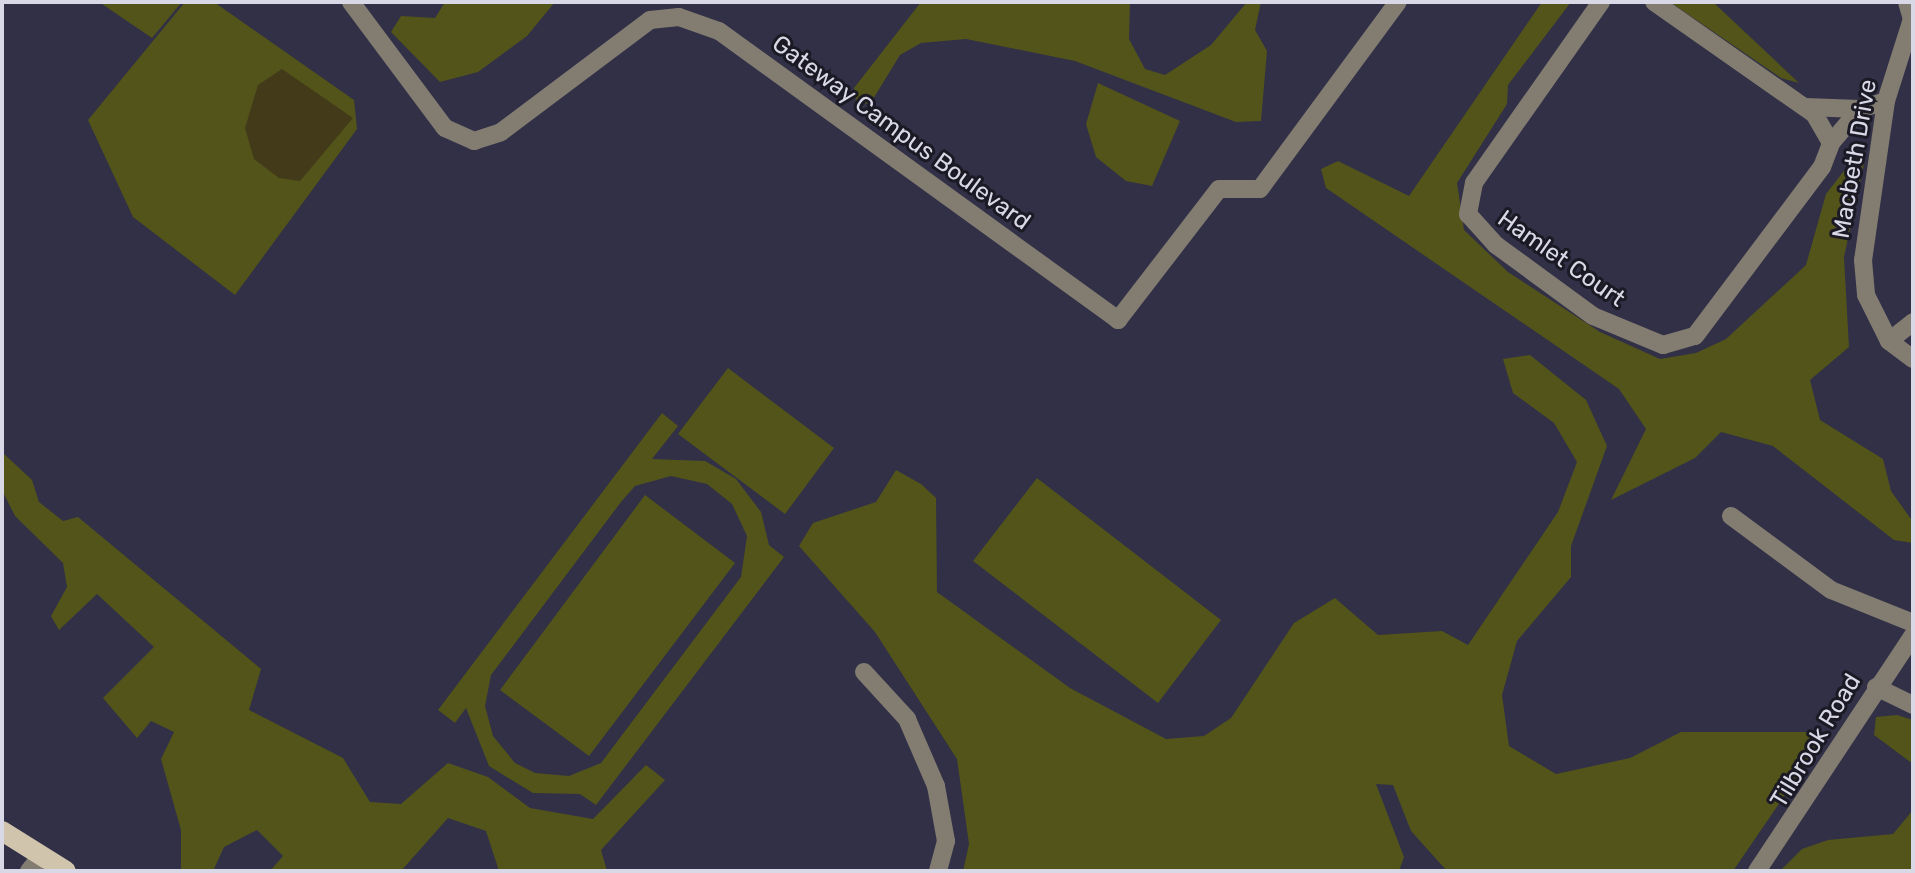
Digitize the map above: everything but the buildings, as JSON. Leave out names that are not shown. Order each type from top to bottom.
[{"type":"main road","points":[[2,831],[35,863],[66,871]]},
{"type":"street","name":"Gateway Campus Boulevard","points":[[351,2],[445,128],[474,141],[501,132],[650,20],[679,17],[719,31],[1118,320],[1219,189],[1260,189],[1398,2]]},
{"type":"street","name":"Hamlet Court","points":[[1601,2],[1469,197],[1474,226],[1593,316],[1663,345],[1695,336],[1822,167],[1831,143],[1860,109]]},
{"type":"street","points":[[1654,2],[1805,107],[1831,143]]},
{"type":"street","name":"Macbeth Drive","points":[[1911,13],[1886,101],[1863,260],[1866,295],[1889,341],[1913,359]]},
{"type":"street","points":[[1805,107],[1860,109],[1886,101]]},
{"type":"street","points":[[1889,341],[1913,322]]},
{"type":"street","points":[[1731,516],[1831,590],[1913,623]]},
{"type":"street","name":"Tilbrook Road","points":[[1757,871],[1913,635]]},
{"type":"street","points":[[864,672],[907,719],[936,786],[946,841],[938,871]]},
{"type":"street","points":[[1876,687],[1913,705]]},
{"type":"shaded area","points":[[99,2],[182,2],[152,38]]},
{"type":"shaded area","points":[[185,2],[214,2],[354,100],[357,129],[235,295],[133,217],[88,120]]},
{"type":"shaded area","points":[[445,2],[555,2],[527,36],[478,72],[440,82],[391,32],[401,16],[435,18]]},
{"type":"shaded area","points":[[921,2],[1130,2],[1129,39],[1145,69],[1165,75],[1211,45],[1247,2],[1261,2],[1255,30],[1267,51],[1261,121],[1236,122],[1075,61],[966,39],[921,43],[900,55],[870,104],[856,102],[854,88]]},
{"type":"shaded area","points":[[1542,2],[1571,2],[1508,85],[1507,104],[1457,183],[1464,230],[1508,272],[1600,332],[1660,359],[1696,353],[1726,339],[1806,265],[1826,194],[1857,154],[1865,159],[1844,257],[1849,347],[1810,380],[1820,420],[1883,459],[1891,491],[1913,522],[1913,543],[1894,540],[1773,446],[1721,432],[1695,458],[1611,500],[1646,429],[1619,389],[1326,188],[1321,169],[1338,161],[1409,196]]},
{"type":"shaded area","points":[[1670,2],[1713,2],[1799,83],[1781,78]]},
{"type":"shaded area","points":[[1098,83],[1180,121],[1152,186],[1126,181],[1096,157],[1086,124]]},
{"type":"shaded area","points":[[1530,355],[1586,400],[1607,446],[1571,546],[1571,577],[1517,641],[1502,695],[1509,746],[1556,774],[1630,758],[1681,732],[1828,732],[1733,871],[1447,871],[1411,831],[1393,785],[1376,784],[1404,857],[1399,871],[963,871],[969,844],[957,759],[875,632],[799,546],[813,523],[876,502],[896,470],[921,484],[936,498],[937,592],[1070,688],[1166,739],[1204,736],[1231,718],[1294,623],[1335,598],[1378,635],[1442,631],[1468,645],[1558,512],[1577,462],[1554,423],[1513,393],[1503,359]]},
{"type":"shaded area","points":[[728,368],[834,448],[785,514],[678,434]]},
{"type":"shaded area","points":[[662,413],[678,426],[652,459],[705,461],[736,479],[761,512],[769,545],[784,557],[596,805],[580,794],[533,793],[489,766],[466,708],[455,723],[438,710]],"holes":[[[671,476],[707,484],[732,504],[747,536],[741,577],[601,763],[569,776],[535,773],[515,763],[493,736],[485,706],[491,675],[635,486]]]},
{"type":"shaded area","points":[[2,452],[32,480],[39,502],[63,521],[78,517],[261,669],[249,710],[343,758],[370,802],[401,804],[448,763],[488,777],[530,808],[593,819],[646,765],[665,780],[601,850],[607,871],[499,871],[486,831],[448,818],[401,871],[270,871],[283,856],[257,830],[224,847],[213,871],[181,871],[181,830],[161,759],[174,732],[151,721],[137,738],[103,698],[154,647],[97,594],[59,630],[51,616],[67,587],[63,563],[15,516],[2,490]]},
{"type":"shaded area","points":[[1037,478],[1221,620],[1158,703],[973,561]]},
{"type":"shaded area","points":[[645,495],[735,563],[589,756],[500,690]]},
{"type":"shaded area","points":[[1897,715],[1913,720],[1913,764],[1874,735],[1876,717]]},
{"type":"shaded area","points":[[1913,810],[1913,871],[1780,871],[1802,849],[1828,840],[1893,834]]},
{"type":"sand","points":[[282,69],[353,118],[300,181],[279,178],[254,159],[245,128],[258,85]]}]
